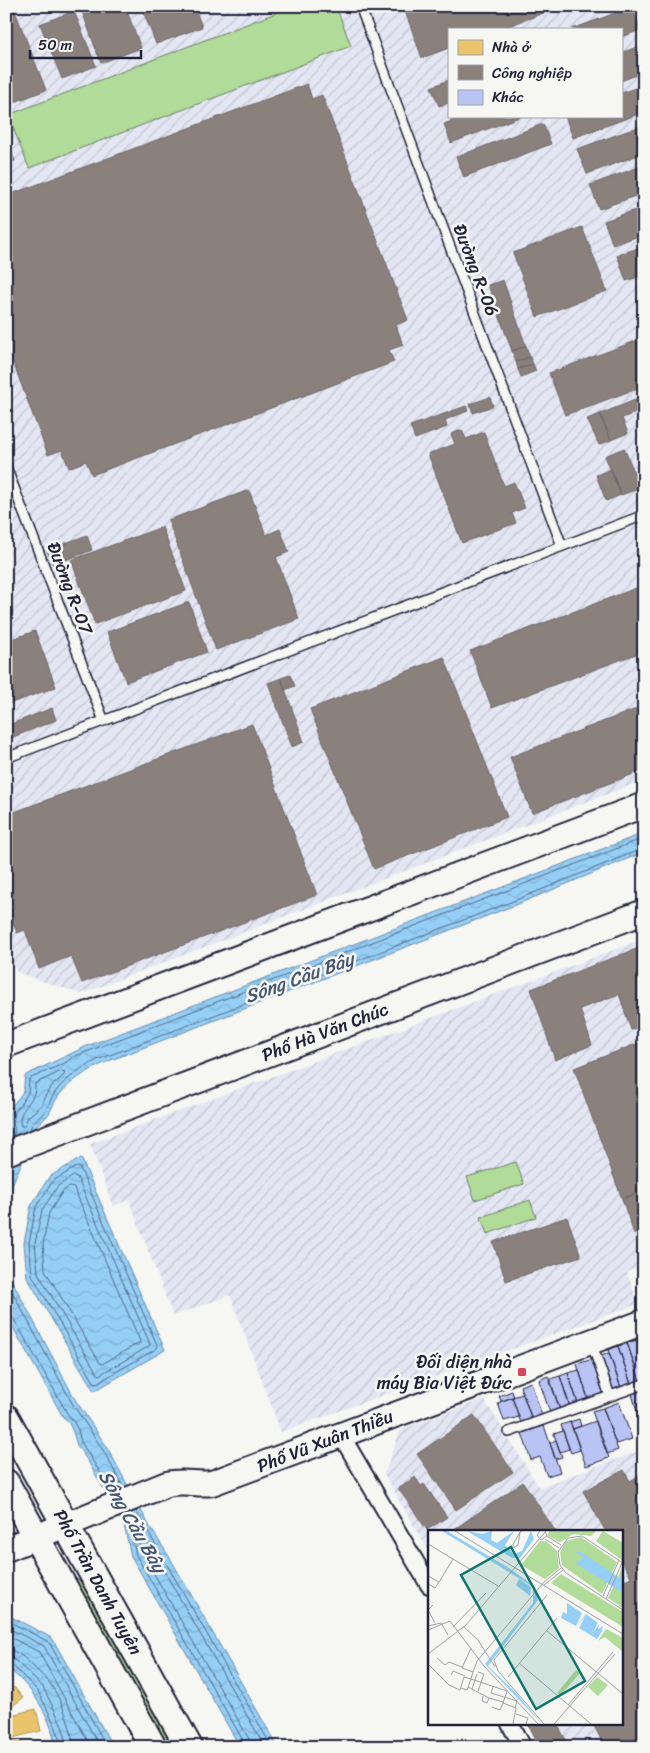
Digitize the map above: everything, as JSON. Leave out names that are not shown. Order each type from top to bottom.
[{"type":"main road","name":"Phố Trần Danh Tuyên","points":[[6,1418],[189,1747]]},
{"type":"main road","name":"Phố Trần Danh Tuyên","points":[[6,1483],[153,1747]]},
{"type":"street","points":[[6,1045],[644,805]]},
{"type":"street","name":"Phố Hà Văn Chúc","points":[[6,1153],[644,912]]},
{"type":"street","name":"Phố Vũ Xuân Thiều","points":[[6,1549],[167,1484],[177,1482],[212,1483],[644,1322]]},
{"type":"street","points":[[341,1435],[428,1583]]},
{"type":"street","points":[[511,1726],[523,1747]]},
{"type":"lane","name":"Đường R-06","points":[[360,6],[562,546]]},
{"type":"lane","name":"Đường R-07","points":[[6,467],[104,721]]},
{"type":"lane","points":[[6,758],[644,515]]},
{"type":"lane","points":[[591,1342],[610,1396]]},
{"type":"lane","points":[[509,1432],[644,1384]]},
{"type":"shaded area","points":[[6,6],[644,6],[644,780],[81,994],[18,973],[6,955]]},
{"type":"shaded area","points":[[644,939],[644,1265],[627,1272],[638,1304],[281,1432],[230,1295],[173,1316],[129,1200],[113,1206],[90,1144]]},
{"type":"shaded area","points":[[484,1399],[539,1487],[644,1449],[644,1747],[540,1747],[529,1726],[622,1726],[622,1530],[428,1530],[428,1550],[384,1474],[401,1429]]},
{"type":"green space","points":[[294,6],[336,6],[351,46],[29,168],[8,115]]},
{"type":"green space","points":[[516,1162],[524,1184],[475,1200],[467,1177]]},
{"type":"green space","points":[[530,1200],[536,1217],[487,1234],[481,1217]]},
{"type":"green space","points":[[74,1580],[81,1581],[176,1747],[166,1747]]},
{"type":"water","name":"Sông Cầu Bây","points":[[644,833],[644,852],[518,904],[97,1066],[65,1088],[49,1114],[37,1125],[8,1196],[6,1207],[6,1139],[9,1116],[12,1106],[23,1091],[26,1075],[87,1046]]},
{"type":"water","points":[[81,1158],[165,1350],[94,1391],[27,1277],[24,1243],[31,1206],[49,1177]]},
{"type":"water","name":"Sông Cầu Bây","points":[[6,1259],[10,1277],[76,1401],[107,1447],[150,1527],[170,1558],[278,1747],[240,1747],[131,1556],[124,1525],[77,1445],[68,1421],[63,1417],[6,1315]]},
{"type":"water","points":[[6,1614],[52,1638],[113,1747],[55,1747],[50,1725],[39,1703],[32,1692],[6,1667]]},
{"type":"building: Nhà ở","points":[[14,1687],[23,1698],[6,1711],[6,1694]]},
{"type":"building: Nhà ở","points":[[36,1709],[41,1731],[12,1738],[6,1716]]},
{"type":"building: Nhà ở","points":[[13,1741],[43,1747],[13,1747]]},
{"type":"building: Công nghiệp","points":[[6,6],[13,6],[46,90],[7,105]]},
{"type":"building: Công nghiệp","points":[[80,6],[125,6],[141,48],[101,63]]},
{"type":"building: Công nghiệp","points":[[141,6],[194,6],[202,27],[156,44]]},
{"type":"building: Công nghiệp","points":[[403,6],[562,6],[504,28],[448,28],[448,48],[422,58]]},
{"type":"building: Công nghiệp","points":[[632,7],[641,30],[622,37],[622,28],[575,28]]},
{"type":"building: Công nghiệp","points":[[74,11],[96,66],[62,79],[40,24]]},
{"type":"building: Công nghiệp","points":[[637,47],[644,66],[644,72],[622,81],[622,53]]},
{"type":"building: Công nghiệp","points":[[448,80],[448,103],[439,106],[431,87]]},
{"type":"building: Công nghiệp","points":[[307,84],[312,99],[322,95],[408,320],[396,325],[403,345],[389,350],[394,362],[92,475],[86,461],[69,468],[62,450],[48,455],[6,344],[6,196]]},
{"type":"building: Công nghiệp","points":[[638,87],[644,100],[644,112],[573,138],[566,118],[622,118],[622,93]]},
{"type":"building: Công nghiệp","points":[[458,118],[517,118],[451,143],[444,124]]},
{"type":"building: Công nghiệp","points":[[543,124],[551,144],[464,177],[456,157]]},
{"type":"building: Công nghiệp","points":[[644,125],[644,153],[587,174],[577,149]]},
{"type":"building: Công nghiệp","points":[[6,137],[15,161],[6,164]]},
{"type":"building: Công nghiệp","points":[[644,165],[644,193],[599,209],[590,185]]},
{"type":"building: Công nghiệp","points":[[644,207],[644,234],[613,245],[604,221]]},
{"type":"building: Công nghiệp","points":[[582,227],[607,291],[537,317],[513,253]]},
{"type":"building: Công nghiệp","points":[[644,246],[644,275],[626,281],[617,255]]},
{"type":"building: Công nghiệp","points":[[503,280],[526,346],[512,351],[488,285]]},
{"type":"building: Công nghiệp","points":[[644,338],[644,386],[565,415],[549,373]]},
{"type":"building: Công nghiệp","points":[[526,346],[530,357],[516,362],[512,351]]},
{"type":"building: Công nghiệp","points":[[530,357],[533,364],[518,369],[516,362]]},
{"type":"building: Công nghiệp","points":[[533,364],[536,371],[521,377],[518,369]]},
{"type":"building: Công nghiệp","points":[[490,397],[493,406],[473,413],[470,404]]},
{"type":"building: Công nghiệp","points":[[640,398],[644,410],[622,418],[628,433],[611,440],[600,414]]},
{"type":"building: Công nghiệp","points":[[466,406],[468,411],[445,420],[447,427],[415,439],[410,426]]},
{"type":"building: Công nghiệp","points":[[600,414],[611,440],[599,445],[587,419]]},
{"type":"building: Công nghiệp","points":[[462,430],[466,439],[484,432],[504,486],[514,482],[525,508],[512,513],[516,523],[462,543],[428,454],[455,444],[451,434]]},
{"type":"building: Công nghiệp","points":[[624,448],[641,488],[621,495],[605,456]]},
{"type":"building: Công nghiệp","points":[[611,469],[621,495],[606,501],[596,475]]},
{"type":"building: Công nghiệp","points":[[249,490],[266,535],[280,529],[289,552],[276,557],[299,619],[216,650],[168,520]]},
{"type":"building: Công nghiệp","points":[[162,527],[186,591],[95,624],[71,560]]},
{"type":"building: Công nghiệp","points":[[87,535],[92,550],[53,565],[47,550]]},
{"type":"building: Công nghiệp","points":[[644,585],[644,651],[492,708],[470,651]]},
{"type":"building: Công nghiệp","points":[[189,602],[207,652],[126,682],[107,632]]},
{"type":"building: Công nghiệp","points":[[35,631],[56,687],[6,705],[6,641]]},
{"type":"building: Công nghiệp","points":[[444,657],[507,817],[374,869],[310,709]]},
{"type":"building: Công nghiệp","points":[[290,675],[295,686],[285,690],[281,678]]},
{"type":"building: Công nghiệp","points":[[281,678],[304,742],[292,747],[268,683]]},
{"type":"building: Công nghiệp","points":[[644,706],[644,770],[532,813],[510,757]]},
{"type":"building: Công nghiệp","points":[[52,708],[56,720],[6,740],[6,726]]},
{"type":"building: Công nghiệp","points":[[252,724],[317,895],[82,983],[71,956],[39,969],[25,930],[17,933],[8,910],[14,908],[6,889],[6,815]]},
{"type":"building: Công nghiệp","points":[[644,946],[644,1025],[631,1030],[619,994],[580,1009],[592,1045],[555,1060],[531,989]]},
{"type":"building: Công nghiệp","points":[[644,1041],[644,1190],[622,1199],[574,1068]]},
{"type":"building: Công nghiệp","points":[[644,1190],[644,1230],[634,1234],[622,1199]]},
{"type":"building: Công nghiệp","points":[[567,1217],[581,1256],[506,1281],[493,1242]]},
{"type":"building: Công nghiệp","points":[[474,1415],[513,1472],[456,1510],[417,1454]]},
{"type":"building: Công nghiệp","points":[[624,1470],[630,1481],[644,1473],[644,1747],[605,1747],[594,1726],[622,1726],[622,1582],[631,1577],[622,1562],[622,1530],[605,1530],[583,1491]]},
{"type":"building: Công nghiệp","points":[[415,1477],[421,1486],[424,1484],[447,1517],[427,1530],[398,1488]]},
{"type":"building: Công nghiệp","points":[[523,1482],[555,1530],[453,1530]]},
{"type":"building: Công nghiệp","points":[[529,1726],[558,1726],[570,1747],[540,1747]]},
{"type":"building: Khác","points":[[637,1340],[644,1360],[644,1383],[641,1384],[627,1343]]},
{"type":"building: Khác","points":[[627,1343],[641,1384],[632,1387],[618,1346]]},
{"type":"building: Khác","points":[[618,1346],[632,1387],[622,1391],[608,1350]]},
{"type":"building: Khác","points":[[609,1353],[622,1391],[611,1394],[598,1357]]},
{"type":"building: Khác","points":[[596,1358],[608,1396],[589,1402],[577,1364]]},
{"type":"building: Khác","points":[[579,1370],[589,1402],[579,1406],[568,1373]]},
{"type":"building: Khác","points":[[568,1373],[578,1404],[570,1407],[560,1376]]},
{"type":"building: Khác","points":[[548,1376],[560,1410],[550,1413],[539,1380]]},
{"type":"building: Khác","points":[[560,1376],[570,1407],[560,1410],[550,1379]]},
{"type":"building: Khác","points":[[531,1382],[543,1419],[533,1423],[520,1386]]},
{"type":"building: Khác","points":[[644,1387],[644,1418],[639,1419],[631,1390]]},
{"type":"building: Khác","points":[[512,1391],[514,1397],[501,1401],[499,1396]]},
{"type":"building: Khác","points":[[523,1394],[533,1423],[522,1426],[512,1397]]},
{"type":"building: Khác","points":[[512,1397],[519,1417],[504,1421],[498,1403]]},
{"type":"building: Khác","points":[[619,1402],[632,1439],[616,1444],[603,1408]]},
{"type":"building: Khác","points":[[603,1408],[618,1450],[607,1454],[592,1411]]},
{"type":"building: Khác","points":[[579,1419],[581,1426],[573,1429],[570,1422]]},
{"type":"building: Khác","points":[[596,1421],[609,1458],[586,1466],[573,1429]]},
{"type":"building: Khác","points":[[570,1422],[580,1450],[571,1453],[561,1425]]},
{"type":"building: Khác","points":[[544,1426],[560,1472],[547,1476],[540,1457],[531,1460],[522,1433]]},
{"type":"building: Khác","points":[[563,1431],[569,1449],[560,1452],[554,1434]]},
{"type":"building: Khác","points":[[556,1440],[562,1457],[555,1459],[550,1443]]},
{"type":"place","name":"Đối diện nhà máy Bia Việt Đức","points":[[522,1372]]}]
